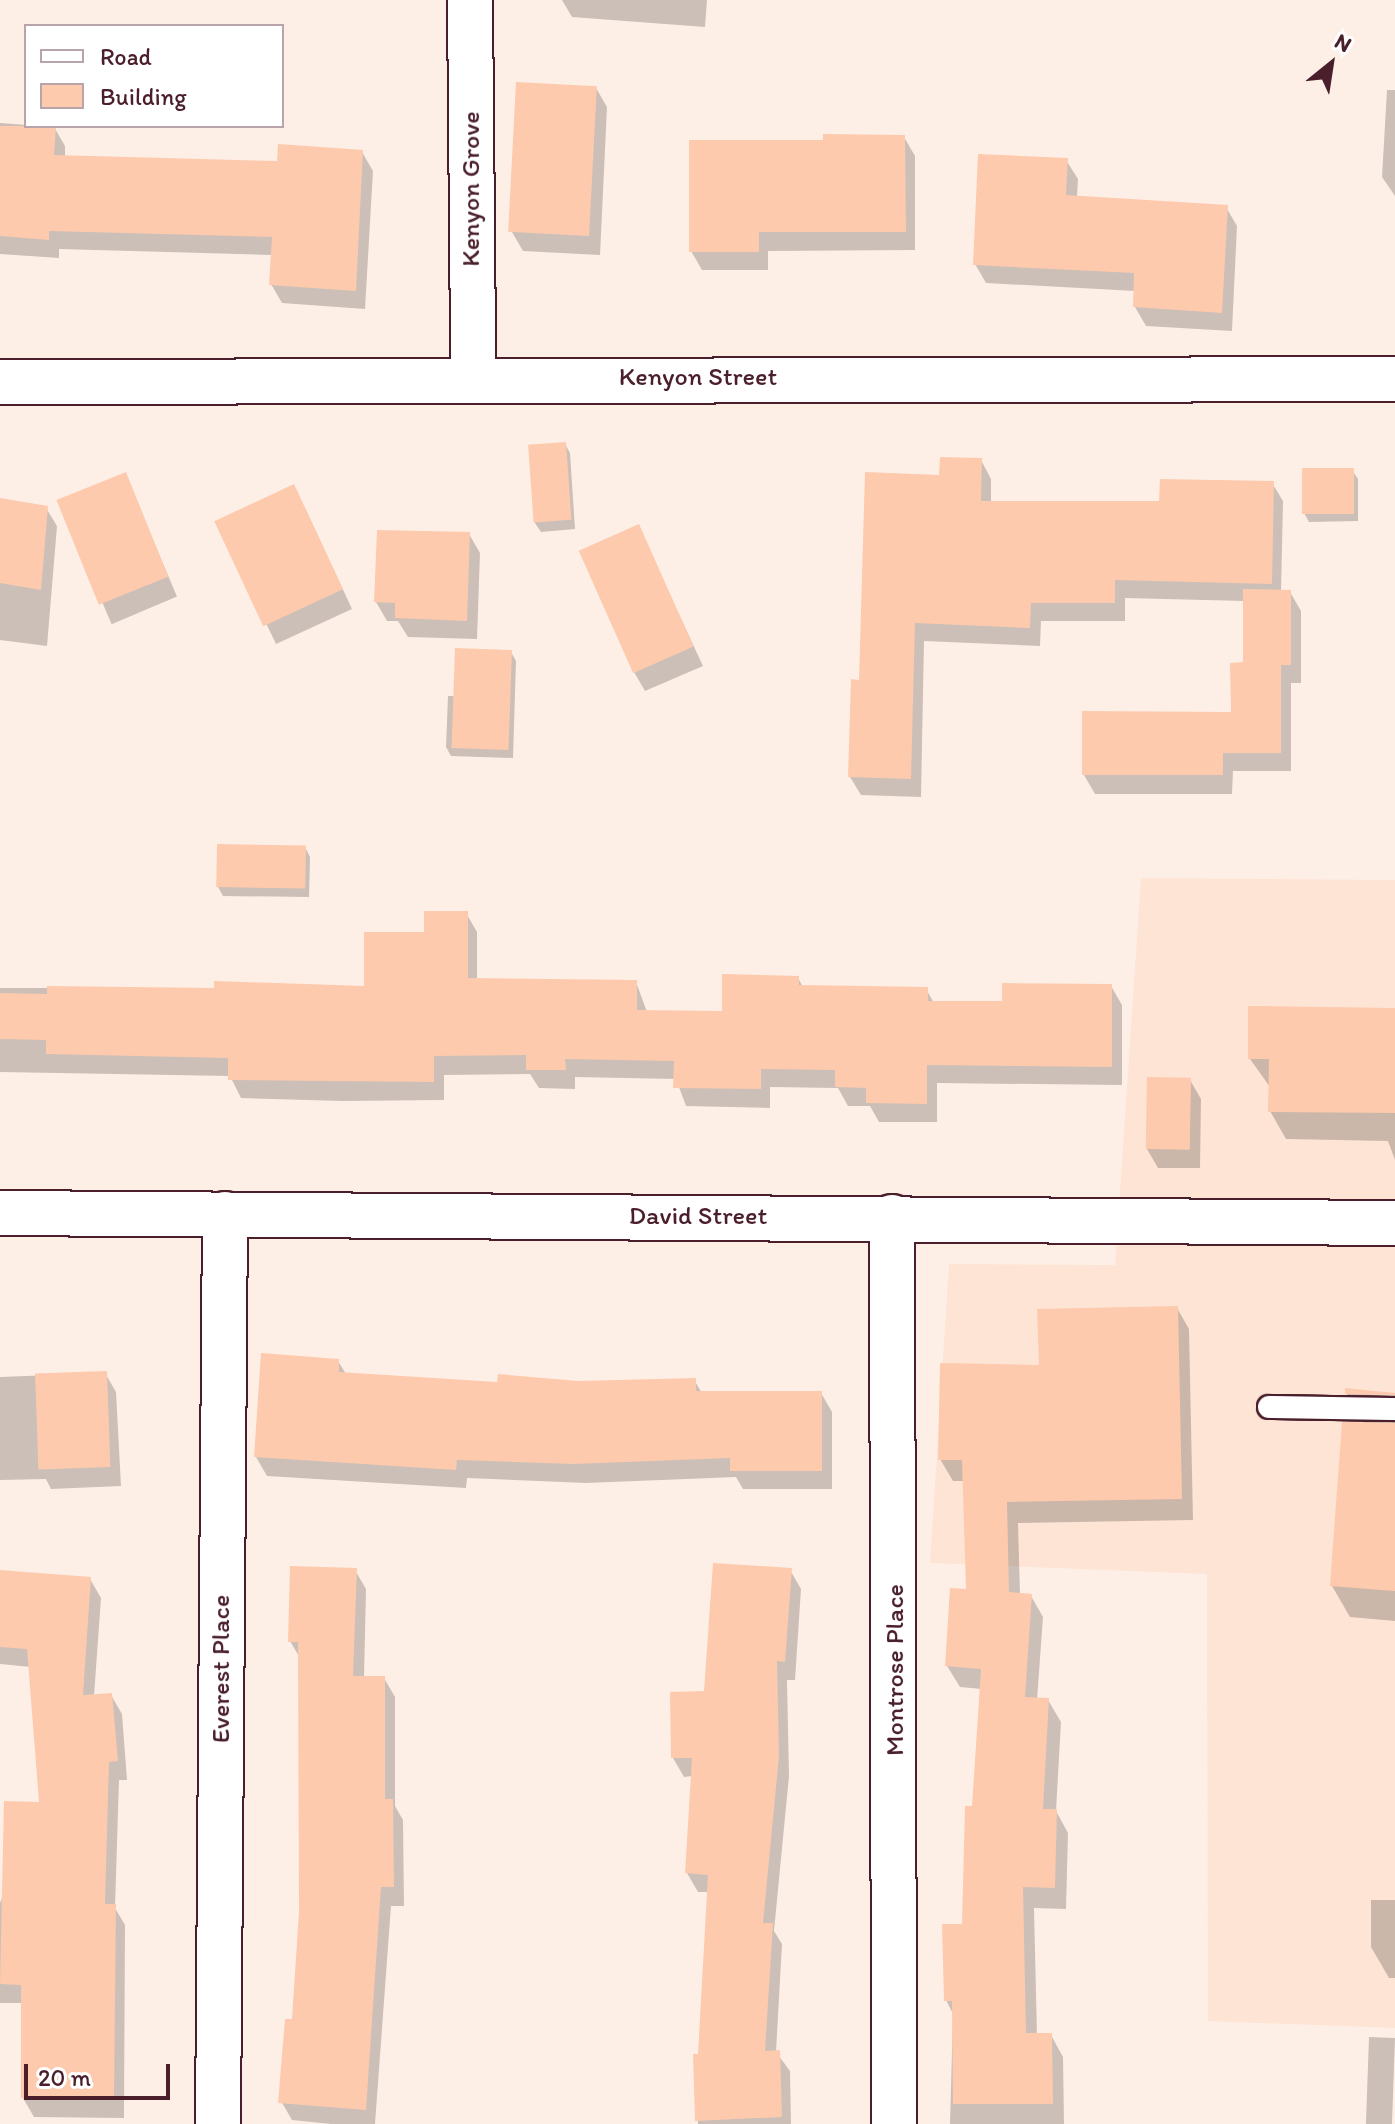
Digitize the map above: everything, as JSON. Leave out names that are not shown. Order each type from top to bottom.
[{"type":"street","name":"Kenyon Grove","points":[[470,0],[473,379]]},
{"type":"street","name":"Kenyon Street","points":[[0,382],[1395,379]]},
{"type":"street","name":"David Street","points":[[0,1213],[1395,1223]]},
{"type":"street","name":"Everest Place","points":[[218,2124],[225,1214]]},
{"type":"street","name":"Montrose Place","points":[[892,1217],[894,2124]]},
{"type":"lane","points":[[1269,1407],[1395,1409]]},
{"type":"shaded area","points":[[1141,878],[1395,880],[1395,2028],[1208,2021],[1207,1574],[930,1563],[949,1264],[1115,1265]]},
{"type":"building","points":[[516,82],[597,86],[589,236],[508,232]]},
{"type":"building","points":[[0,126],[56,128],[54,155],[277,161],[278,144],[363,150],[356,291],[269,285],[272,237],[49,231],[49,240],[0,236]]},
{"type":"building","points":[[823,134],[905,135],[906,232],[759,232],[759,252],[689,252],[689,140],[823,140]]},
{"type":"building","points":[[978,154],[1068,158],[1066,195],[1228,205],[1222,313],[1133,307],[1134,273],[973,265]]},
{"type":"building","points":[[566,442],[571,520],[534,522],[528,445]]},
{"type":"building","points":[[940,457],[982,458],[981,501],[1159,501],[1160,479],[1274,481],[1272,584],[1115,580],[1115,603],[1031,603],[1030,628],[915,623],[911,779],[848,777],[851,679],[859,680],[865,472],[939,475]]},
{"type":"building","points":[[1302,468],[1354,468],[1354,514],[1302,514]]},
{"type":"building","points":[[126,472],[168,577],[99,605],[56,500]]},
{"type":"building","points":[[294,484],[343,589],[263,626],[214,521]]},
{"type":"building","points":[[0,498],[48,506],[41,590],[0,583]]},
{"type":"building","points":[[639,524],[694,646],[633,673],[579,551]]},
{"type":"building","points":[[377,530],[470,532],[467,621],[395,618],[395,603],[374,602]]},
{"type":"building","points":[[1243,589],[1291,590],[1291,665],[1281,665],[1281,753],[1223,753],[1223,775],[1082,775],[1082,711],[1231,712],[1230,663],[1243,662]]},
{"type":"building","points":[[455,648],[512,650],[508,750],[452,748]]},
{"type":"building","points":[[217,844],[306,846],[305,889],[216,887]]},
{"type":"building","points":[[424,911],[468,911],[468,978],[637,980],[637,1010],[722,1011],[722,974],[799,976],[799,985],[928,987],[928,1001],[1002,1001],[1002,983],[1112,984],[1112,1067],[927,1065],[927,1104],[866,1103],[866,1088],[835,1087],[835,1070],[761,1069],[761,1089],[673,1088],[674,1061],[565,1059],[566,1070],[526,1070],[526,1055],[434,1056],[434,1082],[228,1080],[228,1058],[46,1054],[46,1040],[0,1039],[0,993],[47,994],[47,986],[214,988],[214,981],[364,986],[364,932],[424,932]]},
{"type":"building","points":[[1248,1006],[1395,1008],[1395,1113],[1268,1112],[1269,1059],[1248,1059]]},
{"type":"building","points":[[1147,1077],[1191,1078],[1190,1150],[1146,1149]]},
{"type":"building","points":[[1178,1306],[1182,1499],[1007,1502],[1009,1592],[1032,1594],[1025,1697],[1049,1698],[1043,1809],[1057,1809],[1055,1888],[1023,1887],[1026,2033],[1052,2033],[1053,2104],[953,2104],[952,2001],[944,2001],[942,1924],[962,1924],[965,1806],[972,1806],[981,1669],[945,1666],[950,1588],[966,1589],[962,1460],[938,1460],[940,1363],[1039,1365],[1037,1309]]},
{"type":"building","points":[[261,1353],[339,1359],[339,1372],[497,1382],[498,1374],[578,1381],[696,1378],[696,1391],[822,1391],[822,1471],[730,1471],[730,1458],[574,1464],[457,1460],[456,1470],[254,1457]]},
{"type":"building","points":[[107,1371],[110,1467],[38,1469],[35,1374]]},
{"type":"building","points":[[1345,1388],[1395,1393],[1395,1395],[1345,1394]]},
{"type":"building","points":[[1342,1422],[1395,1423],[1395,1591],[1330,1586]]},
{"type":"building","points":[[713,1563],[792,1568],[785,1662],[777,1661],[779,1756],[763,1923],[773,1923],[765,2051],[780,2050],[782,2117],[695,2121],[693,2054],[698,2054],[708,1875],[685,1873],[692,1758],[671,1758],[670,1692],[704,1691]]},
{"type":"building","points":[[290,1566],[357,1568],[353,1676],[385,1676],[385,1799],[393,1799],[394,1887],[381,1887],[366,2110],[278,2103],[285,2019],[292,2019],[299,1912],[298,1642],[288,1642]]},
{"type":"building","points":[[0,1570],[91,1577],[83,1695],[112,1693],[118,1761],[109,1762],[105,1904],[116,1904],[114,2100],[21,2098],[21,1985],[0,1984],[4,1801],[39,1802],[27,1649],[0,1647]]}]
